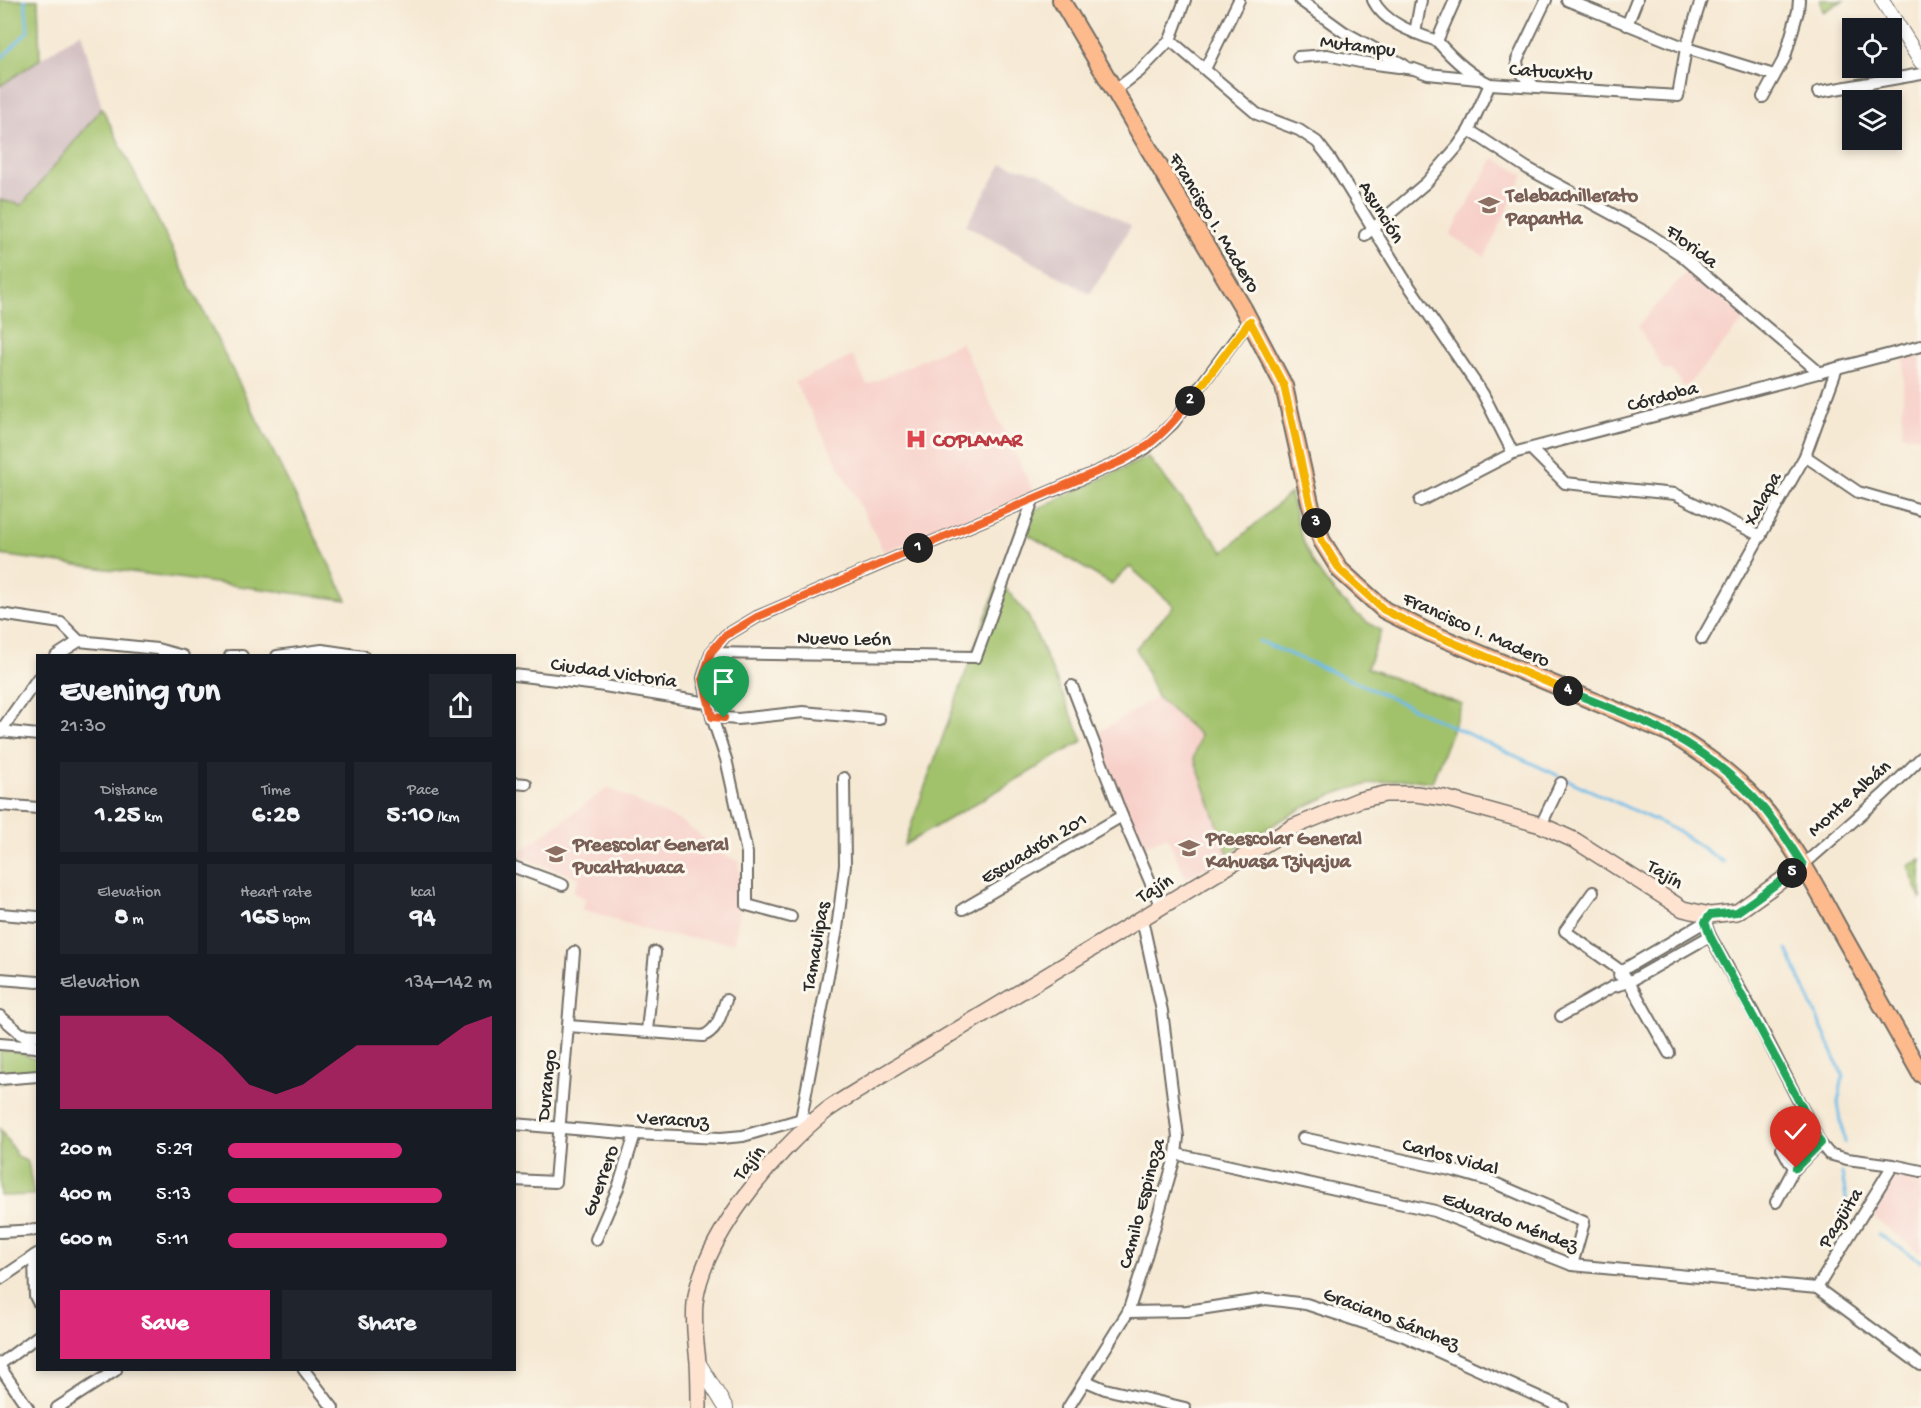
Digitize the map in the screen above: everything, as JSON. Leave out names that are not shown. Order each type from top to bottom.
[{"type":"main road","name":"Francisco I. Madero","points":[[1061,0],[1250,321],[1284,386],[1310,503],[1322,541],[1340,570],[1384,610],[1428,632],[1670,734],[1699,752],[1755,798],[1774,821],[1803,865],[1921,1074]]},
{"type":"main road","name":"Tajín","points":[[699,1408],[694,1325],[695,1301],[703,1268],[722,1231],[780,1155],[827,1111],[923,1050],[1293,827],[1359,800],[1385,794],[1416,794],[1475,806],[1541,825],[1576,841],[1683,909],[1707,919]]},
{"type":"main road","name":"Monte Albán","points":[[1707,919],[1737,912],[1803,865]]},
{"type":"street","points":[[1114,91],[1140,71],[1170,40],[1185,0]]},
{"type":"street","points":[[1205,69],[1239,0]]},
{"type":"street","name":"Mutampu","points":[[1299,0],[1359,41],[1399,63],[1428,74],[1479,79]]},
{"type":"street","points":[[1373,0],[1378,11],[1415,33],[1437,41],[1455,0]]},
{"type":"street","points":[[1415,33],[1421,0]]},
{"type":"street","points":[[1534,86],[1520,73],[1517,60],[1546,0]]},
{"type":"street","points":[[1567,0],[1686,48],[1774,75]]},
{"type":"street","points":[[1627,25],[1638,0]]},
{"type":"street","points":[[1686,48],[1701,0]]},
{"type":"street","points":[[1763,97],[1785,57],[1799,0]]},
{"type":"street","points":[[1881,0],[1921,62]]},
{"type":"street","name":"Asunción","points":[[1170,40],[1257,114],[1299,130],[1317,142],[1331,160],[1369,232],[1483,394],[1513,453]]},
{"type":"street","name":"Catucuxtu","points":[[1437,41],[1448,54],[1479,79],[1490,84],[1678,96],[1686,48]]},
{"type":"street","name":"Mutampu","points":[[1298,57],[1328,55],[1414,69]]},
{"type":"street","points":[[1818,92],[1921,74]]},
{"type":"street","points":[[1369,232],[1427,182],[1469,130],[1490,84]]},
{"type":"street","name":"Florida","points":[[1469,130],[1527,168],[1649,234],[1681,255],[1820,373]]},
{"type":"street","points":[[791,917],[747,905],[747,853],[726,759],[708,703],[703,678],[711,652],[725,636],[757,617],[1033,500],[1146,448],[1173,423],[1250,321]]},
{"type":"street","name":"Córdoba","points":[[1420,501],[1513,453],[1921,346]]},
{"type":"street","name":"Xalapa","points":[[1702,639],[1805,456],[1837,368]]},
{"type":"street","points":[[1531,449],[1565,483],[1675,494],[1761,536]]},
{"type":"street","points":[[1805,456],[1858,492],[1921,510]]},
{"type":"street","name":"Nuevo León","points":[[711,652],[976,657],[1033,500]]},
{"type":"street","points":[[0,614],[62,623],[79,641]]},
{"type":"street","points":[[59,654],[79,641],[157,649],[176,654]]},
{"type":"street","points":[[292,654],[322,650],[349,654]]},
{"type":"street","name":"Ciudad Victoria","points":[[516,675],[598,685],[708,703]]},
{"type":"street","points":[[36,681],[0,731],[36,735]]},
{"type":"street","points":[[1072,686],[1122,816],[1161,907]]},
{"type":"street","points":[[712,717],[738,719],[803,712],[879,719]]},
{"type":"street","name":"Monte Albán","points":[[1803,865],[1883,795],[1921,758]]},
{"type":"street","name":"Tamaulipas","points":[[801,1119],[837,929],[844,876],[844,778]]},
{"type":"street","points":[[1541,825],[1561,783]]},
{"type":"street","points":[[0,805],[36,808]]},
{"type":"street","name":"Escuadrón 201","points":[[963,909],[1122,816]]},
{"type":"street","points":[[516,868],[563,885]]},
{"type":"street","points":[[1593,892],[1565,931],[1621,971],[1669,1053]]},
{"type":"street","points":[[0,914],[36,917]]},
{"type":"street","name":"Camilo Espinoza","points":[[1068,1408],[1128,1312],[1176,1154],[1178,1137],[1162,1011],[1142,918]]},
{"type":"street","points":[[1707,919],[1710,936],[1754,1014],[1821,1143],[1796,1168],[1776,1202]]},
{"type":"street","name":"Monte Albán","points":[[1621,971],[1707,919]]},
{"type":"street","points":[[1561,1016],[1612,987],[1629,982],[1710,936]]},
{"type":"street","points":[[1661,948],[1667,960]]},
{"type":"street","name":"Durango","points":[[516,1180],[555,1182],[574,952]]},
{"type":"street","points":[[647,1031],[655,952]]},
{"type":"street","points":[[1612,987],[1621,971]]},
{"type":"street","points":[[0,979],[36,982]]},
{"type":"street","points":[[568,1026],[703,1036],[716,1027],[726,1000]]},
{"type":"street","points":[[2,1019],[36,1047]]},
{"type":"street","points":[[20,1034],[36,1035]]},
{"type":"street","points":[[0,1044],[36,1048]]},
{"type":"street","points":[[0,1079],[36,1076]]},
{"type":"street","name":"Veracruz","points":[[516,1124],[635,1134],[721,1138],[743,1136],[827,1111]]},
{"type":"street","name":"Guerrero","points":[[596,1239],[618,1188],[635,1134]]},
{"type":"street","name":"Carlos Vidal","points":[[1304,1138],[1455,1171],[1490,1181],[1584,1222],[1572,1265]]},
{"type":"street","name":"Pagüita","points":[[1821,1143],[1829,1154],[1921,1171]]},
{"type":"street","points":[[1782,1148],[1796,1168]]},
{"type":"street","name":"Eduardo Méndez","points":[[1176,1154],[1435,1211],[1572,1265],[1816,1288],[1921,1365]]},
{"type":"street","name":"Pagüita","points":[[1816,1288],[1893,1165]]},
{"type":"street","points":[[0,1232],[36,1230]]},
{"type":"street","points":[[0,1279],[36,1255]]},
{"type":"street","points":[[36,1255],[36,1298]]},
{"type":"street","name":"Graciano Sánchez","points":[[1128,1312],[1187,1311],[1266,1299],[1306,1304],[1404,1336],[1563,1408]]},
{"type":"street","points":[[28,1408],[0,1365],[36,1338]]},
{"type":"street","points":[[698,1362],[726,1408]]},
{"type":"street","points":[[57,1408],[108,1371]]},
{"type":"street","points":[[305,1371],[333,1408]]},
{"type":"street","points":[[1086,1381],[1105,1389],[1185,1408]]},
{"type":"shaded area","points":[[81,32],[102,108],[22,205],[0,200],[0,86]]},
{"type":"shaded area","name":"Telebachillerato Papantla","points":[[1494,158],[1524,175],[1485,257],[1450,235]]},
{"type":"shaded area","points":[[1002,164],[1039,173],[1131,226],[1090,294],[966,225]]},
{"type":"shaded area","points":[[1688,270],[1746,318],[1685,388],[1670,369],[1663,369],[1638,326]]},
{"type":"shaded area","name":"COPLAMAR","points":[[961,342],[1034,493],[884,552],[795,382],[853,356],[867,385]]},
{"type":"shaded area","points":[[1921,349],[1921,437],[1902,434],[1904,353]]},
{"type":"shaded area","points":[[1157,697],[1200,735],[1194,758],[1228,854],[1186,879],[1167,836],[1141,847],[1096,734]]},
{"type":"shaded area","points":[[608,788],[680,821],[699,834],[716,852],[739,861],[741,906],[734,943],[662,935],[582,909],[586,899],[573,892],[579,878],[516,854]]},
{"type":"shaded area","points":[[1896,1175],[1921,1179],[1921,1254],[1873,1217]]},
{"type":"green space","points":[[0,0],[38,0],[40,59],[0,86]]},
{"type":"green space","points":[[1820,0],[1844,0],[1823,12]]},
{"type":"green space","points":[[102,108],[347,600],[0,555],[0,200],[22,205]]},
{"type":"green space","points":[[1148,457],[1224,552],[1290,493],[1302,538],[1315,566],[1344,603],[1381,631],[1367,668],[1462,704],[1432,782],[1404,780],[1352,788],[1309,805],[1228,854],[1194,758],[1200,735],[1157,697],[1136,648],[1174,606],[1130,567],[1111,584],[1019,529],[1026,514]]},
{"type":"green space","points":[[999,580],[1028,616],[1083,741],[904,845]]},
{"type":"green space","points":[[1921,860],[1921,900],[1908,866]]},
{"type":"green space","points":[[0,1050],[22,1053],[36,1060],[36,1071],[0,1084]]},
{"type":"green space","points":[[0,1129],[18,1157],[28,1162],[34,1195],[0,1196]]},
{"type":"waterway","points":[[0,60],[28,31],[25,0]]},
{"type":"waterway","points":[[1259,641],[1356,682],[1678,831],[1723,862]]},
{"type":"waterway","points":[[1787,949],[1843,1076],[1838,1103],[1845,1143]]},
{"type":"waterway","points":[[1842,1173],[1848,1210]]},
{"type":"waterway","points":[[1878,1234],[1921,1261]]},
{"type":"place","name":"Telebachillerato Papantla","points":[[1489,205]]},
{"type":"place","name":"COPLAMAR","points":[[916,439]]},
{"type":"place","name":"Preescolar General Kahuasa Tziyajua","points":[[1189,848]]},
{"type":"place","name":"Preescolar General Pucaltahuaca","points":[[556,854]]},
{"type":"route","points":[[724,718],[712,717],[703,678],[711,652],[725,636],[757,617],[863,570],[1033,500],[1146,448],[1173,423],[1250,321],[1284,386],[1310,503],[1322,541],[1340,570],[1384,610],[1428,632],[1670,734],[1699,752],[1755,798],[1774,821],[1803,865],[1737,912],[1710,915],[1705,922],[1710,936],[1754,1014],[1821,1143],[1796,1168]]}]
